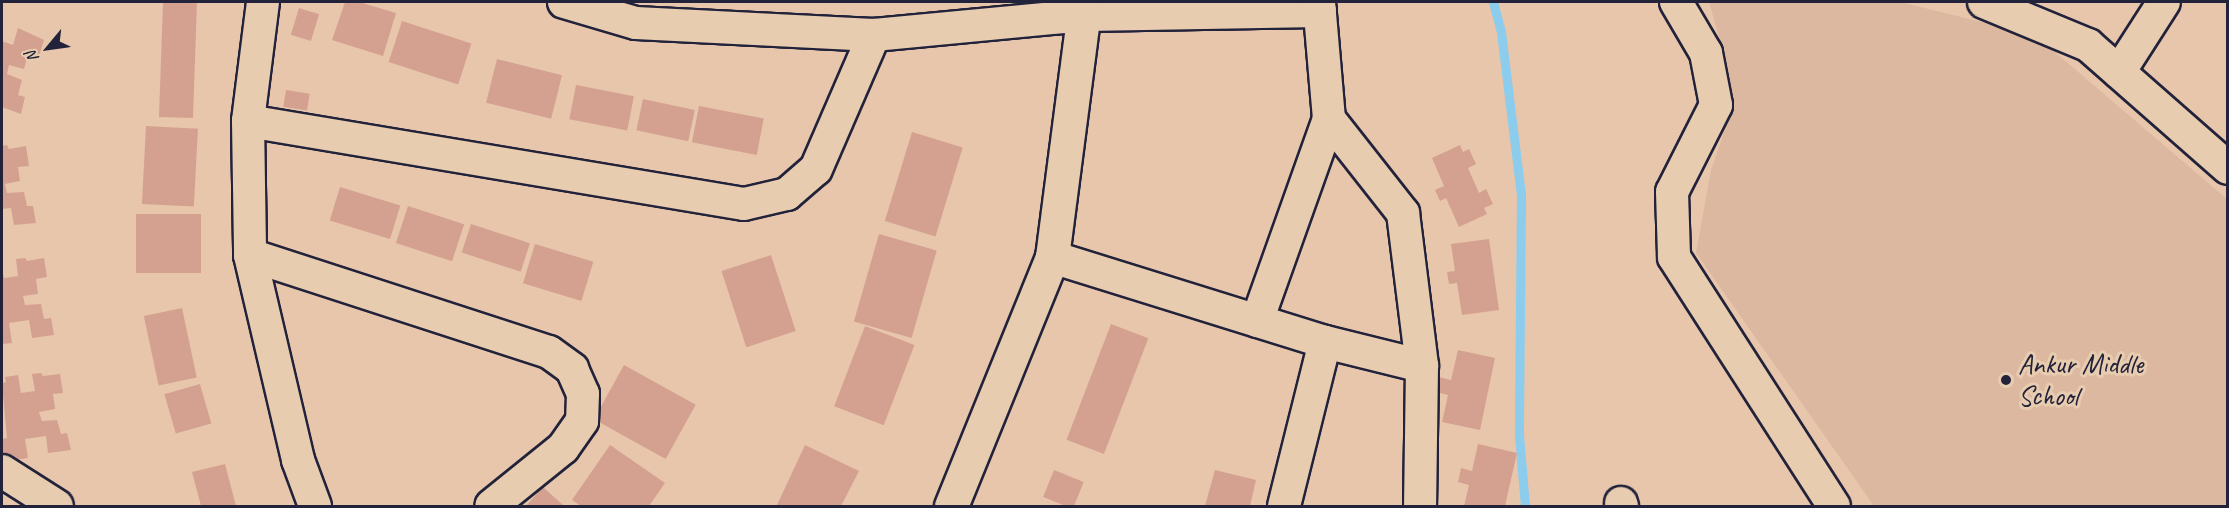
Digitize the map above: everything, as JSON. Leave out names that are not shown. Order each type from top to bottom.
[{"type":"street","points":[[263,2],[248,121],[250,255],[298,460],[315,507]]},
{"type":"street","points":[[564,2],[636,23],[874,35],[1085,8],[1320,6],[1329,120],[1257,321]]},
{"type":"street","points":[[1676,2],[1706,53],[1716,105],[1672,192],[1674,257],[1834,507]]},
{"type":"street","points":[[1984,2],[2088,45],[2228,168]]},
{"type":"street","points":[[2119,72],[2164,2]]},
{"type":"street","points":[[951,507],[1052,257],[1085,8]]},
{"type":"street","points":[[248,121],[744,204],[787,194],[816,169],[874,35]]},
{"type":"street","points":[[1329,120],[1403,213],[1422,366],[1420,507]]},
{"type":"street","points":[[250,255],[549,352],[572,369],[583,394],[582,421],[563,448],[491,507]]},
{"type":"street","points":[[1052,257],[1325,342],[1422,366]]},
{"type":"street","points":[[1284,507],[1325,342]]},
{"type":"street","points":[[2,471],[57,507]]},
{"type":"shaded area","name":"Ankur Middle School","points":[[1709,2],[1900,2],[2035,35],[2227,199],[2227,506],[1874,506],[1696,253],[1711,170],[1730,115],[1726,62]]},
{"type":"building","points":[[163,2],[197,3],[193,118],[159,117]]},
{"type":"building","points":[[345,2],[359,2],[396,13],[383,56],[332,40]]},
{"type":"building","points":[[299,8],[319,14],[311,41],[291,35]]},
{"type":"building","points":[[402,21],[471,44],[458,84],[389,62]]},
{"type":"building","points":[[18,28],[44,40],[38,59],[28,55],[24,69],[9,65],[7,74],[22,80],[18,95],[25,97],[21,114],[2,107],[2,41],[13,45]]},
{"type":"building","points":[[497,59],[562,75],[551,119],[486,103]]},
{"type":"building","points":[[576,85],[634,96],[627,131],[569,119]]},
{"type":"building","points":[[286,90],[310,94],[307,111],[283,107]]},
{"type":"building","points":[[643,99],[695,110],[688,141],[636,130]]},
{"type":"building","points":[[699,106],[764,119],[757,155],[692,142]]},
{"type":"building","points":[[146,126],[198,129],[194,207],[142,204]]},
{"type":"building","points":[[912,132],[963,147],[935,236],[885,221]]},
{"type":"building","points":[[7,145],[9,149],[26,146],[29,166],[18,167],[20,181],[5,184],[7,193],[24,192],[27,206],[33,206],[36,223],[14,225],[11,208],[2,209],[2,146]]},
{"type":"building","points":[[1460,145],[1463,152],[1469,149],[1476,164],[1468,168],[1479,193],[1486,189],[1493,204],[1484,208],[1487,214],[1459,227],[1446,198],[1440,201],[1435,190],[1444,186],[1432,158]]},
{"type":"building","points":[[340,187],[400,205],[390,239],[330,220]]},
{"type":"building","points":[[408,206],[464,224],[452,261],[396,243]]},
{"type":"building","points":[[136,214],[201,214],[201,273],[136,273]]},
{"type":"building","points":[[471,224],[530,243],[521,272],[462,253]]},
{"type":"building","points":[[879,234],[937,251],[912,338],[854,321]]},
{"type":"building","points":[[1489,239],[1499,310],[1462,315],[1457,283],[1449,284],[1447,272],[1455,271],[1451,244]]},
{"type":"building","points":[[535,244],[593,262],[581,301],[523,283]]},
{"type":"building","points":[[771,255],[796,331],[746,347],[722,271]]},
{"type":"building","points":[[25,258],[27,261],[44,258],[47,277],[36,279],[38,294],[23,296],[25,305],[41,304],[44,319],[51,318],[54,335],[32,338],[29,320],[9,323],[12,343],[2,344],[2,269],[4,278],[18,276],[16,259]]},
{"type":"building","points":[[182,308],[197,377],[159,386],[144,316]]},
{"type":"building","points":[[1111,324],[1148,338],[1104,454],[1067,440]]},
{"type":"building","points":[[865,326],[914,345],[884,425],[834,406]]},
{"type":"building","points":[[1458,350],[1495,358],[1480,430],[1442,422],[1448,395],[1436,392],[1439,377],[1451,380]]},
{"type":"building","points":[[624,365],[696,405],[666,459],[594,419]]},
{"type":"building","points":[[41,373],[43,376],[60,374],[63,393],[53,394],[55,409],[39,412],[42,421],[57,420],[61,434],[67,433],[71,450],[48,453],[46,436],[25,439],[28,458],[2,462],[2,439],[7,438],[2,383],[6,382],[5,377],[18,375],[21,393],[35,391],[32,374]]},
{"type":"building","points":[[200,384],[211,423],[176,434],[164,394]]},
{"type":"building","points":[[1478,444],[1517,453],[1505,506],[1464,506],[1469,485],[1458,482],[1461,468],[1472,471]]},
{"type":"building","points":[[610,445],[665,483],[649,506],[581,506],[572,500]]},
{"type":"building","points":[[805,445],[859,471],[841,506],[777,505]]},
{"type":"building","points":[[225,464],[236,506],[201,506],[192,472]]},
{"type":"building","points":[[1054,470],[1084,482],[1074,506],[1066,506],[1043,497]]},
{"type":"building","points":[[1215,470],[1256,480],[1250,506],[1205,506]]},
{"type":"building","points":[[543,487],[564,506],[526,506]]},
{"type":"waterway","points":[[1493,2],[1501,32],[1521,194],[1519,435],[1525,506]]},
{"type":"place","name":"Ankur Middle School","points":[[2006,380]]}]
